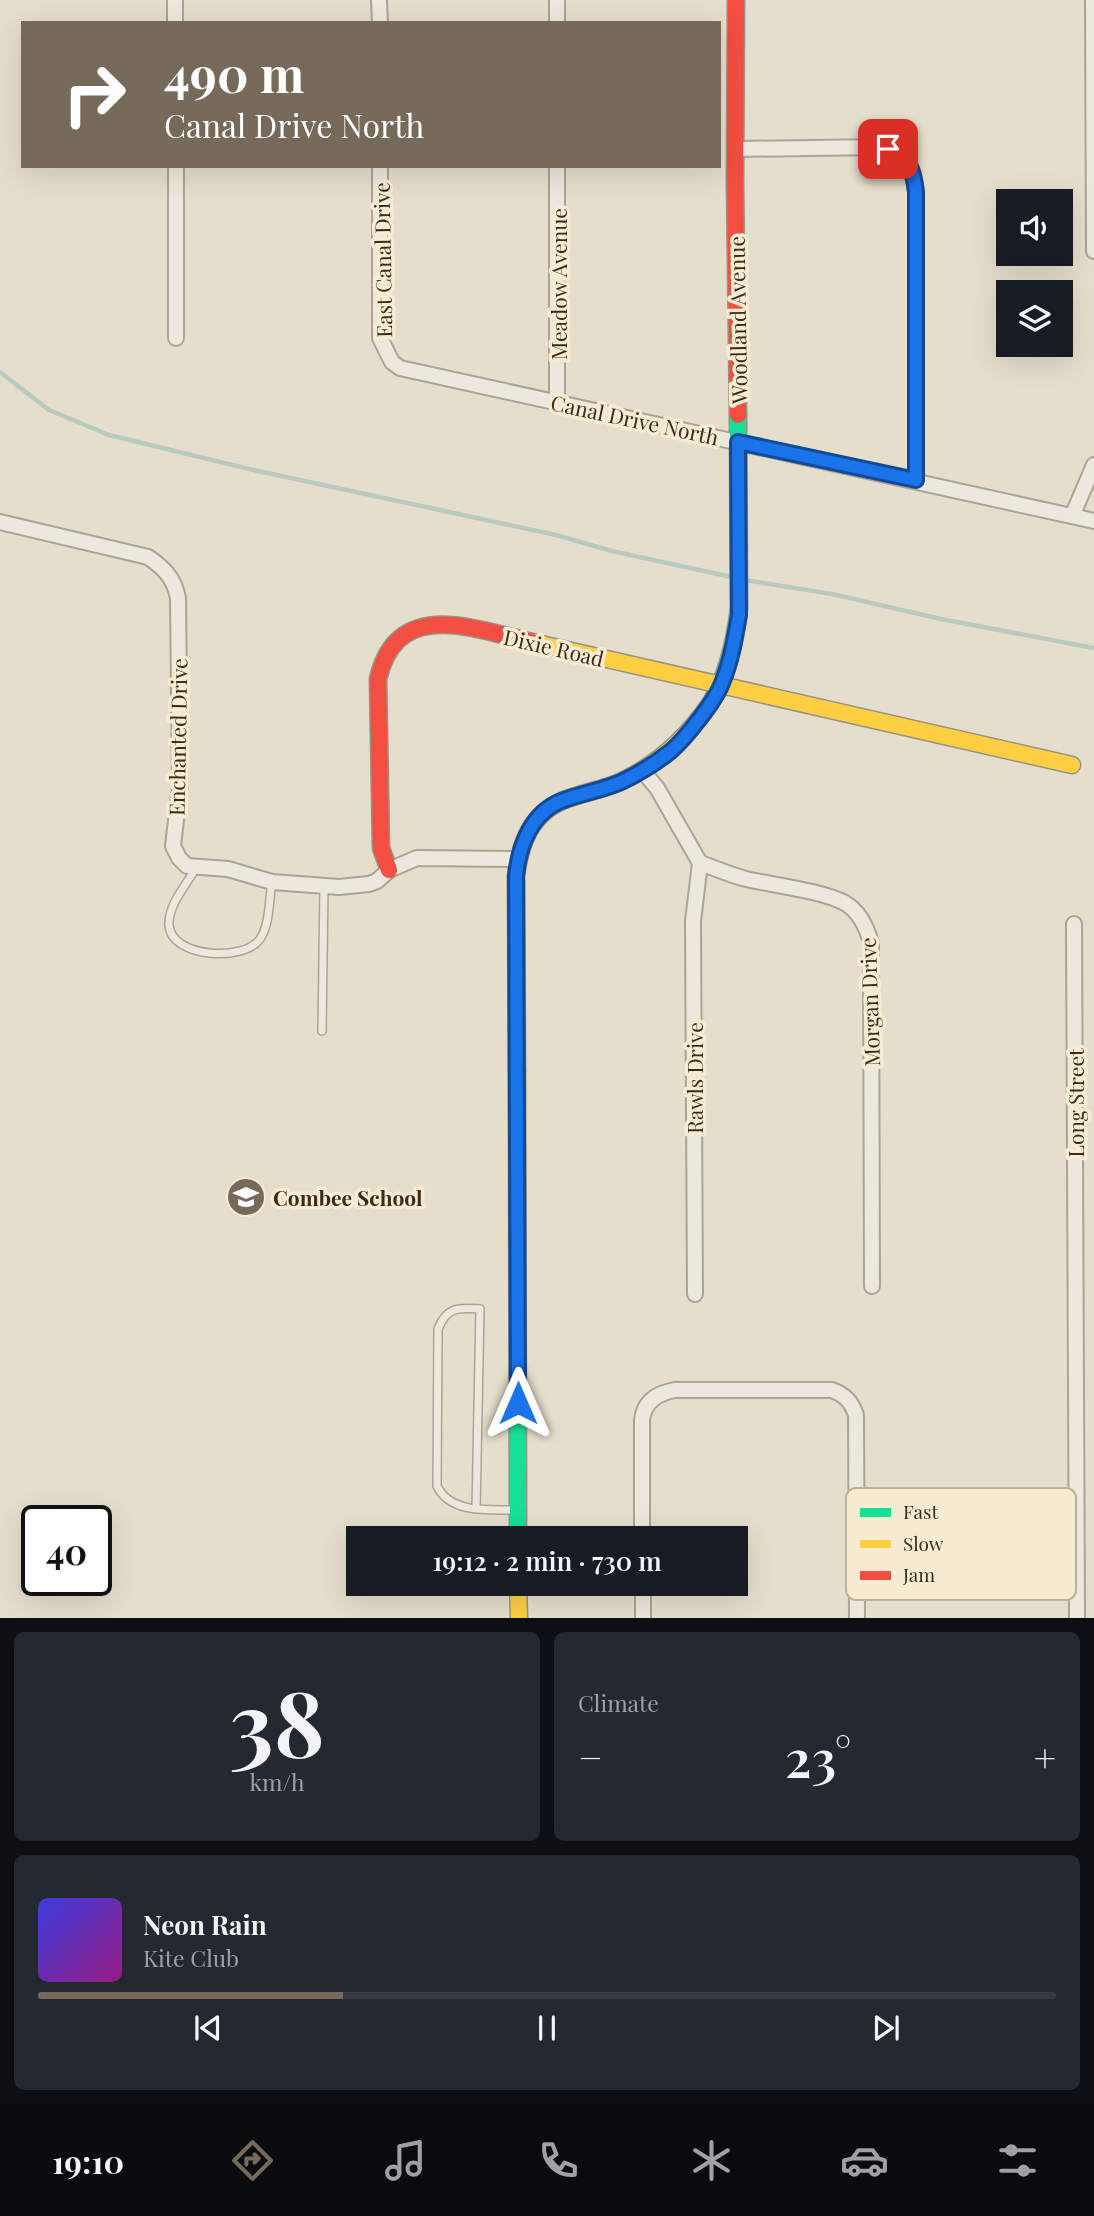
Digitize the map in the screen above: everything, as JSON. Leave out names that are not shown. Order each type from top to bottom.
[{"type":"street","points":[[175,0],[175,21]]},
{"type":"street","points":[[379,0],[380,21]]},
{"type":"street","points":[[557,0],[557,21]]},
{"type":"street","name":"Woodland Avenue","points":[[518,1526],[517,859],[532,826],[540,814],[551,805],[620,782],[669,753],[681,741],[722,685],[735,640],[740,579],[736,0]]},
{"type":"street","points":[[1093,0],[1094,251]]},
{"type":"street","points":[[736,149],[888,149],[900,155],[914,171],[916,480]]},
{"type":"street","points":[[176,168],[176,338]]},
{"type":"street","name":"East Canal Drive","points":[[380,168],[380,338],[386,353]]},
{"type":"street","name":"Meadow Avenue","points":[[557,402],[558,168]]},
{"type":"street","name":"Canal Drive North","points":[[386,353],[400,368],[1073,514],[1094,521]]},
{"type":"street","points":[[1073,514],[1094,466]]},
{"type":"street","name":"Enchanted Drive","points":[[0,522],[148,557],[167,572],[175,585],[178,598],[180,786],[173,846],[187,866],[196,868]]},
{"type":"street","name":"Dixie Road","points":[[389,870],[381,848],[380,667],[387,651],[408,631],[421,625],[453,624],[1072,765]]},
{"type":"street","points":[[642,770],[657,788],[700,863]]},
{"type":"street","points":[[196,868],[228,869],[272,882],[324,887],[369,884],[377,881],[389,870],[417,858],[517,859]]},
{"type":"street","name":"Morgan Drive","points":[[700,863],[742,878],[847,904],[858,914],[867,929],[871,943],[872,1286]]},
{"type":"street","name":"Rawls Drive","points":[[695,1294],[693,921],[700,863]]},
{"type":"street","name":"Long Street","points":[[1074,925],[1077,1618]]},
{"type":"street","points":[[642,1526],[643,1411],[649,1402],[663,1392],[832,1390],[844,1395],[852,1404],[856,1415],[856,1488]]},
{"type":"street","points":[[518,1596],[519,1618]]},
{"type":"street","points":[[643,1596],[643,1618]]},
{"type":"street","points":[[857,1600],[857,1618]]},
{"type":"lane","points":[[196,868],[174,903],[169,926],[171,933],[181,944],[210,954],[251,947],[260,939],[265,927],[272,882]]},
{"type":"lane","points":[[322,1031],[324,887]]},
{"type":"lane","points":[[476,1509],[480,1309],[465,1308],[446,1314],[438,1329],[437,1486],[442,1495],[461,1507],[476,1509],[518,1510]]},
{"type":"waterway","points":[[0,372],[49,410],[109,435],[736,578]]},
{"type":"waterway","points":[[745,580],[832,594],[941,619],[1094,648]]},
{"type":"traffic: fast","points":[[710,704],[730,658],[739,608],[738,415]]},
{"type":"traffic: fast","points":[[517,1070],[518,1526]]},
{"type":"traffic: slow","points":[[532,642],[1072,765]]},
{"type":"traffic: slow","points":[[517,1070],[516,876],[526,836],[540,816],[562,801],[616,783],[660,758],[692,728],[710,704]]},
{"type":"traffic: slow","points":[[518,1596],[519,1618]]},
{"type":"traffic: jam","points":[[736,0],[738,415]]},
{"type":"traffic: jam","points":[[389,870],[381,848],[378,679],[388,653],[402,637],[420,628],[440,625],[463,626],[532,642]]},
{"type":"place","name":"Combee School","points":[[246,1197]]},
{"type":"route","points":[[518,1403],[517,859],[524,839],[540,814],[551,805],[620,782],[669,753],[722,685],[739,615],[738,442],[916,480],[916,192],[914,171],[900,155],[888,149]]}]
